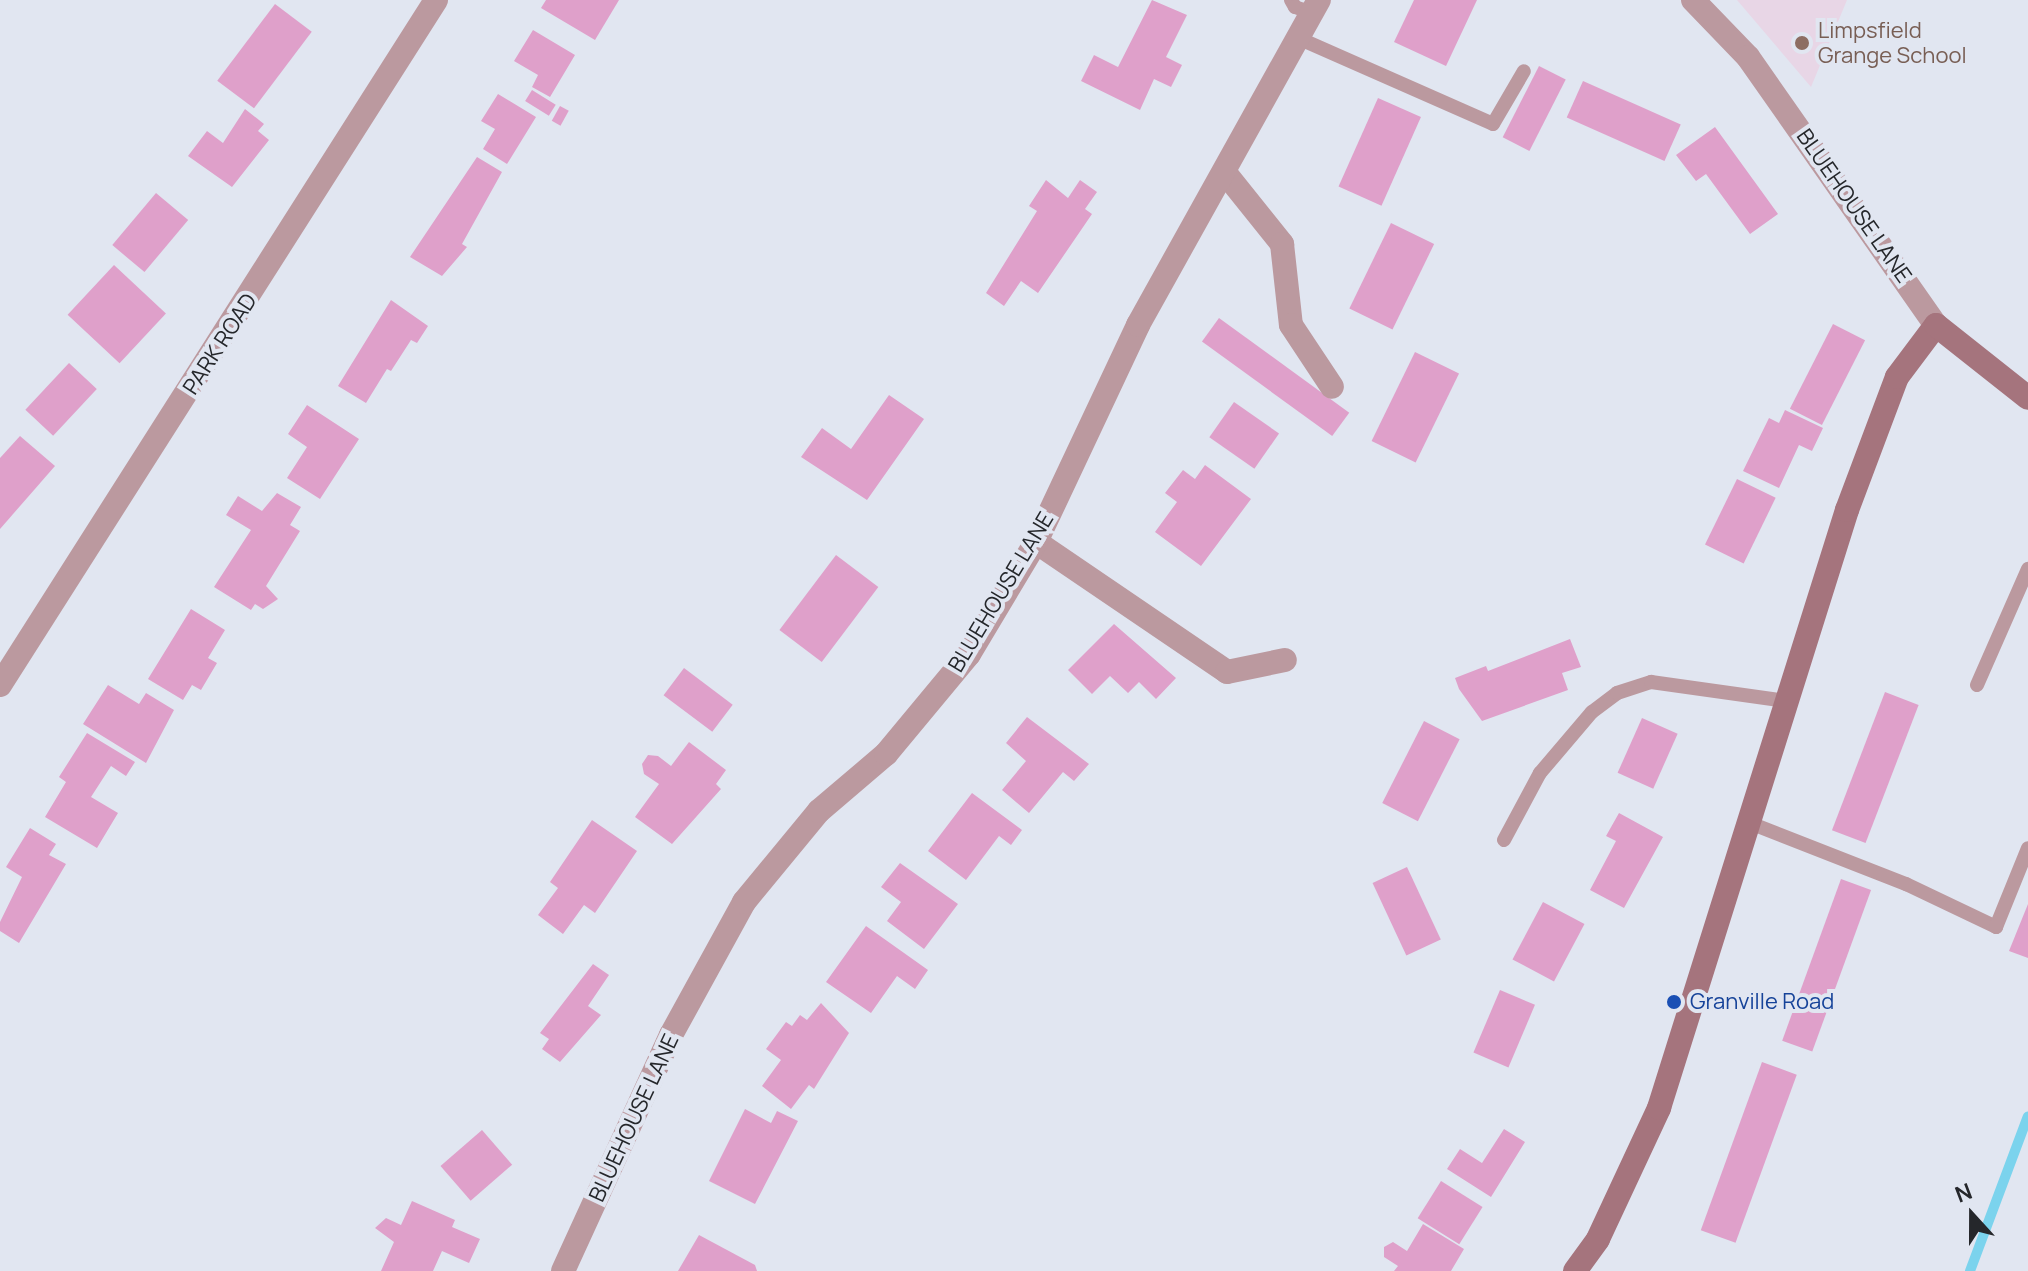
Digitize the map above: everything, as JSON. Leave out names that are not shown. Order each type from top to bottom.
[{"type":"street","name":"PARK ROAD","points":[[0,685],[436,0]]},
{"type":"street","name":"BLUEHOUSE LANE","points":[[1693,0],[1748,57],[1936,325],[2028,398]]},
{"type":"street","name":"BLUEHOUSE LANE","points":[[563,1271],[671,1035],[744,902],[819,811],[886,754],[969,654],[1036,542],[1138,325],[1226,174],[1298,38],[1307,4]]},
{"type":"street","points":[[1226,174],[1282,244],[1291,325],[1332,387]]},
{"type":"street","points":[[1575,1271],[1598,1239],[1659,1108],[1847,510],[1897,377],[1936,325]]},
{"type":"street","points":[[1036,542],[1227,672],[1285,660]]},
{"type":"lane","points":[[1298,38],[1493,124],[1524,71]]},
{"type":"lane","points":[[1977,685],[2028,569]]},
{"type":"lane","points":[[1504,840],[1540,773],[1583,722],[1617,693],[1651,682],[1786,701]]},
{"type":"lane","points":[[1750,823],[1906,884],[1996,927],[2028,848]]},
{"type":"shaded area","name":"Limpsfield Grange School","points":[[1737,0],[1847,0],[1811,87]]},
{"type":"building","points":[[546,0],[619,0],[595,40],[541,8]]},
{"type":"building","points":[[1152,0],[1187,15],[1166,57],[1182,65],[1171,87],[1154,79],[1140,110],[1081,81],[1094,55],[1118,67]]},
{"type":"building","points":[[1414,0],[1477,0],[1446,66],[1394,42]]},
{"type":"building","points":[[275,4],[312,32],[254,108],[217,81]]},
{"type":"building","points":[[533,30],[575,55],[550,97],[532,87],[538,75],[514,61]]},
{"type":"building","points":[[1539,66],[1566,80],[1529,151],[1503,137]]},
{"type":"building","points":[[1583,81],[1681,125],[1664,161],[1567,118]]},
{"type":"building","points":[[532,90],[556,105],[549,116],[525,101]]},
{"type":"building","points":[[498,94],[536,117],[507,164],[483,149],[495,129],[481,121]]},
{"type":"building","points":[[1378,98],[1421,117],[1381,206],[1339,187]]},
{"type":"building","points":[[560,106],[569,111],[561,126],[552,121]]},
{"type":"building","points":[[245,109],[264,124],[258,131],[269,140],[232,187],[188,156],[207,131],[223,143]]},
{"type":"building","points":[[1715,127],[1778,214],[1750,234],[1706,174],[1696,181],[1676,155]]},
{"type":"building","points":[[477,157],[502,172],[462,244],[467,247],[442,276],[410,257]]},
{"type":"building","points":[[1046,180],[1068,198],[1080,180],[1097,192],[1085,209],[1092,214],[1038,293],[1021,281],[1004,306],[986,293],[1037,211],[1029,206]]},
{"type":"building","points":[[156,193],[188,220],[144,272],[112,245]]},
{"type":"building","points":[[1391,223],[1434,244],[1392,329],[1349,308]]},
{"type":"building","points":[[114,265],[166,313],[120,363],[68,315]]},
{"type":"building","points":[[391,300],[428,326],[417,343],[411,340],[391,371],[387,369],[366,403],[338,386]]},
{"type":"building","points":[[1219,318],[1349,413],[1332,436],[1202,341]]},
{"type":"building","points":[[1833,324],[1865,340],[1822,425],[1790,409]]},
{"type":"building","points":[[1415,352],[1459,373],[1416,462],[1372,441]]},
{"type":"building","points":[[69,363],[97,389],[53,436],[25,410]]},
{"type":"building","points":[[889,395],[924,419],[867,500],[801,457],[822,428],[851,449]]},
{"type":"building","points":[[1234,402],[1279,434],[1254,469],[1209,437]]},
{"type":"building","points":[[307,405],[359,439],[320,499],[287,478],[307,447],[288,434]]},
{"type":"building","points":[[1785,410],[1823,428],[1812,451],[1799,445],[1779,488],[1743,471],[1769,418],[1779,423]]},
{"type":"building","points":[[20,436],[55,466],[0,529],[0,458]]},
{"type":"building","points":[[1205,465],[1251,499],[1201,566],[1155,532],[1177,502],[1165,493],[1183,470],[1195,479]]},
{"type":"building","points":[[1737,479],[1776,498],[1744,563],[1705,545]]},
{"type":"building","points":[[277,493],[301,507],[290,525],[300,531],[266,586],[278,599],[263,609],[255,604],[251,610],[214,587],[251,530],[226,515],[238,496],[262,511]]},
{"type":"building","points":[[836,555],[878,587],[822,662],[779,630]]},
{"type":"building","points":[[191,609],[225,630],[208,658],[217,663],[201,690],[192,685],[183,700],[148,679]]},
{"type":"building","points":[[1114,624],[1176,678],[1156,699],[1139,682],[1128,693],[1110,676],[1092,694],[1068,670]]},
{"type":"building","points":[[1570,639],[1581,667],[1562,673],[1568,690],[1482,721],[1459,689],[1455,678],[1486,666],[1488,671]]},
{"type":"building","points":[[684,668],[733,705],[712,732],[664,695]]},
{"type":"building","points":[[108,685],[139,704],[146,693],[174,710],[146,763],[83,724]]},
{"type":"building","points":[[1885,692],[1919,705],[1866,843],[1832,830]]},
{"type":"building","points":[[1027,717],[1089,764],[1074,781],[1063,772],[1029,813],[1002,790],[1026,761],[1006,743]]},
{"type":"building","points":[[1642,718],[1678,734],[1653,789],[1618,773]]},
{"type":"building","points":[[1424,721],[1460,739],[1418,821],[1382,803]]},
{"type":"building","points":[[87,733],[135,762],[126,776],[111,766],[91,797],[118,813],[97,848],[45,817],[66,782],[59,777]]},
{"type":"building","points":[[689,742],[726,770],[716,784],[721,789],[672,844],[635,817],[659,784],[644,774],[642,764],[648,755],[658,756],[671,766]]},
{"type":"building","points":[[972,793],[1022,830],[1011,845],[999,836],[966,880],[928,851]]},
{"type":"building","points":[[1619,813],[1663,837],[1624,908],[1590,890],[1616,841],[1606,836]]},
{"type":"building","points":[[592,820],[637,851],[595,913],[584,905],[563,934],[538,915],[558,888],[550,882]]},
{"type":"building","points":[[30,828],[56,844],[49,855],[66,864],[19,943],[0,931],[0,922],[22,877],[6,867]]},
{"type":"building","points":[[900,863],[958,904],[924,949],[887,921],[901,902],[881,887]]},
{"type":"building","points":[[1407,867],[1441,940],[1406,956],[1373,883]]},
{"type":"building","points":[[1841,879],[1871,890],[1812,1052],[1782,1041]]},
{"type":"building","points":[[1543,902],[1584,924],[1554,981],[1512,959]]},
{"type":"building","points":[[2028,904],[2028,958],[2009,951]]},
{"type":"building","points":[[866,926],[928,970],[915,989],[897,976],[871,1013],[826,982]]},
{"type":"building","points":[[593,964],[609,975],[588,1006],[601,1015],[560,1062],[542,1049],[549,1039],[540,1033]]},
{"type":"building","points":[[1500,990],[1535,1005],[1508,1067],[1473,1053]]},
{"type":"building","points":[[821,1003],[849,1033],[814,1089],[809,1085],[791,1109],[762,1086],[781,1060],[766,1049],[786,1022],[792,1026],[800,1015],[807,1020]]},
{"type":"building","points":[[1762,1062],[1797,1075],[1736,1243],[1701,1230]]},
{"type":"building","points":[[745,1109],[771,1123],[777,1111],[798,1121],[755,1204],[709,1181]]},
{"type":"building","points":[[1504,1129],[1525,1142],[1491,1197],[1447,1169],[1460,1149],[1482,1163]]},
{"type":"building","points":[[482,1130],[512,1165],[471,1201],[440,1166]]},
{"type":"building","points":[[1441,1181],[1483,1207],[1459,1244],[1418,1218]]},
{"type":"building","points":[[412,1201],[455,1220],[452,1227],[480,1239],[469,1263],[442,1251],[433,1271],[381,1271],[394,1242],[375,1228],[386,1218],[401,1225]]},
{"type":"building","points":[[1423,1224],[1464,1249],[1451,1271],[1394,1271],[1398,1266],[1384,1257],[1384,1247],[1393,1242],[1407,1251]]},
{"type":"building","points":[[699,1235],[755,1265],[757,1271],[678,1271]]},
{"type":"waterway","points":[[1970,1271],[2028,1116]]},
{"type":"place","name":"Limpsfield Grange School","points":[[1802,43]]},
{"type":"place","name":"Granville Road","points":[[1674,1002]]}]
